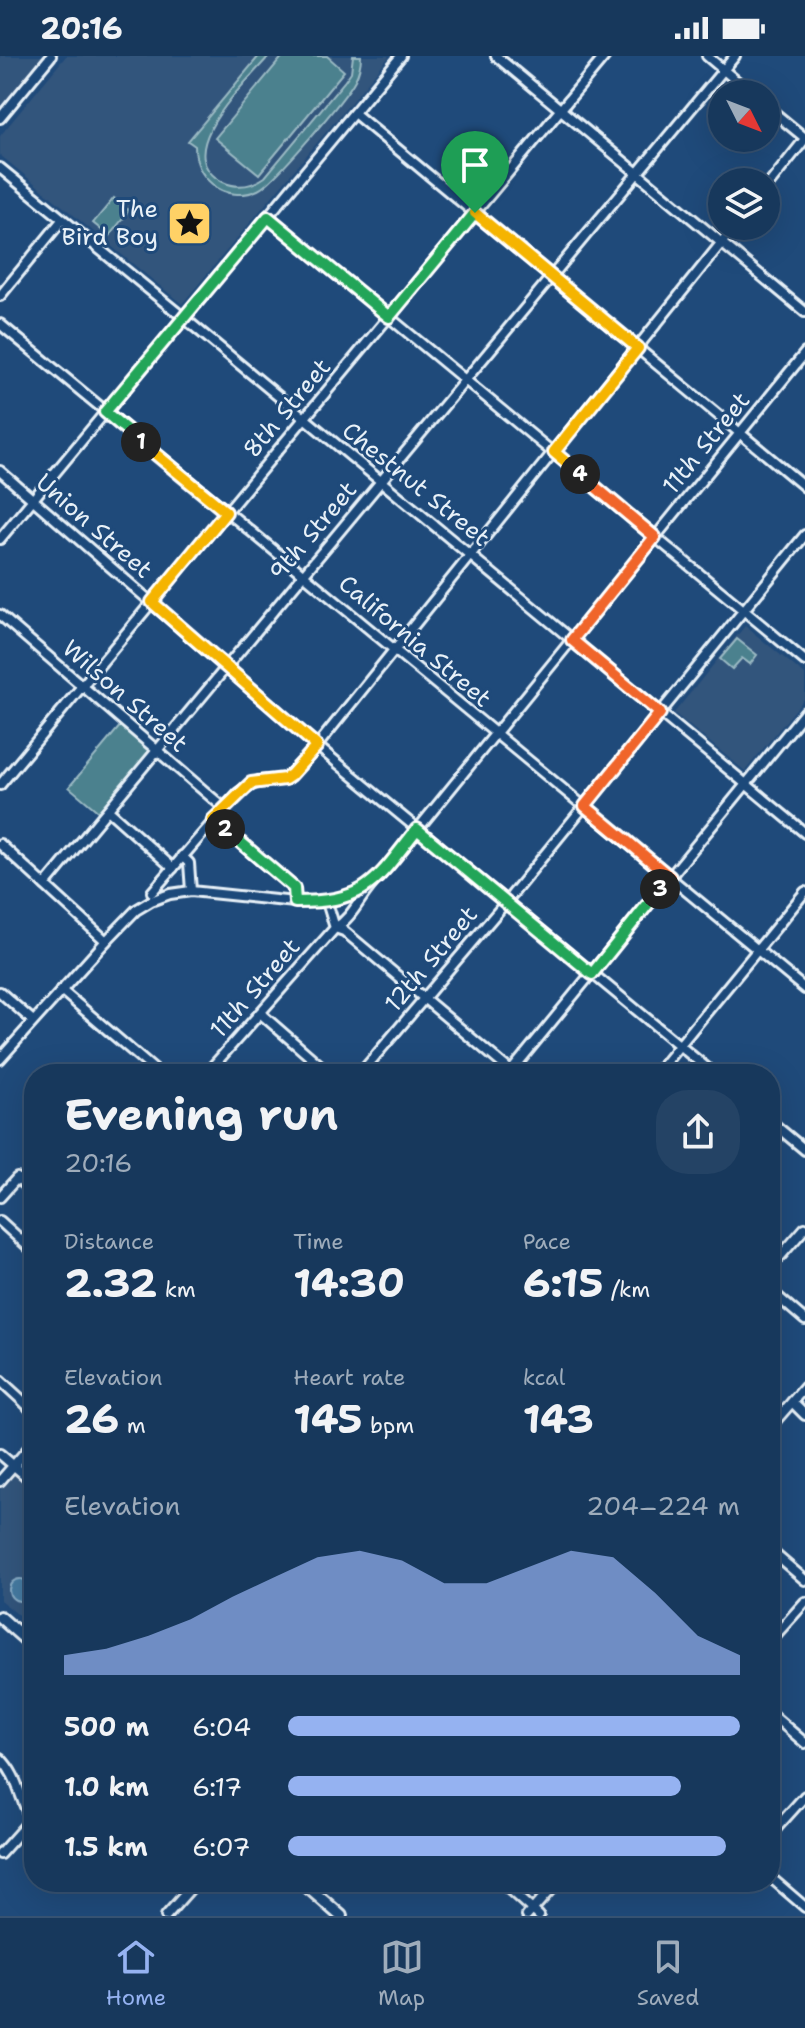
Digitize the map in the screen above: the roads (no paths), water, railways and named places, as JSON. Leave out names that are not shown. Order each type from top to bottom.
[{"type":"main road","points":[[0,1617],[24,1638]]},
{"type":"main road","points":[[313,1892],[341,1916]]},
{"type":"street","points":[[0,118],[51,56]]},
{"type":"street","points":[[0,539],[401,56]]},
{"type":"street","points":[[496,56],[805,312]]},
{"type":"street","name":"8th Street","points":[[0,785],[605,56]]},
{"type":"street","points":[[707,56],[736,80]]},
{"type":"street","name":"9th Street","points":[[45,885],[735,56]]},
{"type":"street","points":[[354,113],[805,487]]},
{"type":"street","points":[[780,117],[805,138],[780,170]]},
{"type":"street","name":"Chestnut Street","points":[[0,168],[805,833]]},
{"type":"street","points":[[268,217],[805,661]]},
{"type":"street","points":[[0,296],[62,220]]},
{"type":"street","points":[[0,1059],[106,941],[152,896],[224,808],[251,783],[285,779],[291,775],[317,746],[724,240]]},
{"type":"street","name":"California Street","points":[[0,324],[805,989]]},
{"type":"street","name":"11th Street","points":[[215,1064],[335,928],[344,922],[359,903],[364,890],[378,878],[805,353]]},
{"type":"street","name":"Union Street","points":[[0,471],[317,746],[702,1064]]},
{"type":"street","name":"12th Street","points":[[369,1064],[506,902],[805,535]]},
{"type":"street","name":"Wilson Street","points":[[0,615],[224,808]]},
{"type":"street","points":[[518,1064],[805,712]]},
{"type":"street","points":[[108,810],[173,868]]},
{"type":"street","points":[[213,820],[294,888],[295,902]]},
{"type":"street","points":[[0,844],[106,941]]},
{"type":"street","points":[[182,856],[189,863],[191,891]]},
{"type":"street","points":[[152,896],[191,891],[295,902],[327,902],[364,890]]},
{"type":"street","points":[[665,1064],[805,892]]},
{"type":"street","points":[[327,902],[335,928],[344,931],[501,1064]]},
{"type":"street","points":[[61,990],[147,1064]]},
{"type":"street","points":[[0,992],[33,1021]]},
{"type":"street","points":[[260,1013],[319,1064]]},
{"type":"street","points":[[780,1129],[805,1150]]},
{"type":"street","points":[[0,1197],[17,1178],[24,1185]]},
{"type":"street","points":[[0,1221],[24,1243]]},
{"type":"street","points":[[780,1257],[805,1228]]},
{"type":"street","points":[[780,1299],[805,1320]]},
{"type":"street","points":[[0,1380],[24,1398]]},
{"type":"street","points":[[780,1416],[805,1387]]},
{"type":"street","points":[[792,1402],[805,1415]]},
{"type":"street","points":[[0,1454],[24,1474]]},
{"type":"street","points":[[0,1481],[24,1454]]},
{"type":"street","points":[[780,1559],[805,1580]]},
{"type":"street","points":[[780,1630],[805,1602]]},
{"type":"street","points":[[18,1633],[24,1626]]},
{"type":"street","points":[[780,1722],[805,1743]]},
{"type":"street","points":[[0,1758],[14,1773],[24,1806]]},
{"type":"street","points":[[780,1824],[805,1796]]},
{"type":"street","points":[[0,1854],[24,1827]]},
{"type":"street","points":[[780,1886],[805,1907]]},
{"type":"street","points":[[166,1916],[187,1892]]},
{"type":"street","points":[[511,1892],[533,1914],[550,1892]]},
{"type":"place","name":"The Bird Boy","points":[[189,223]]}]
